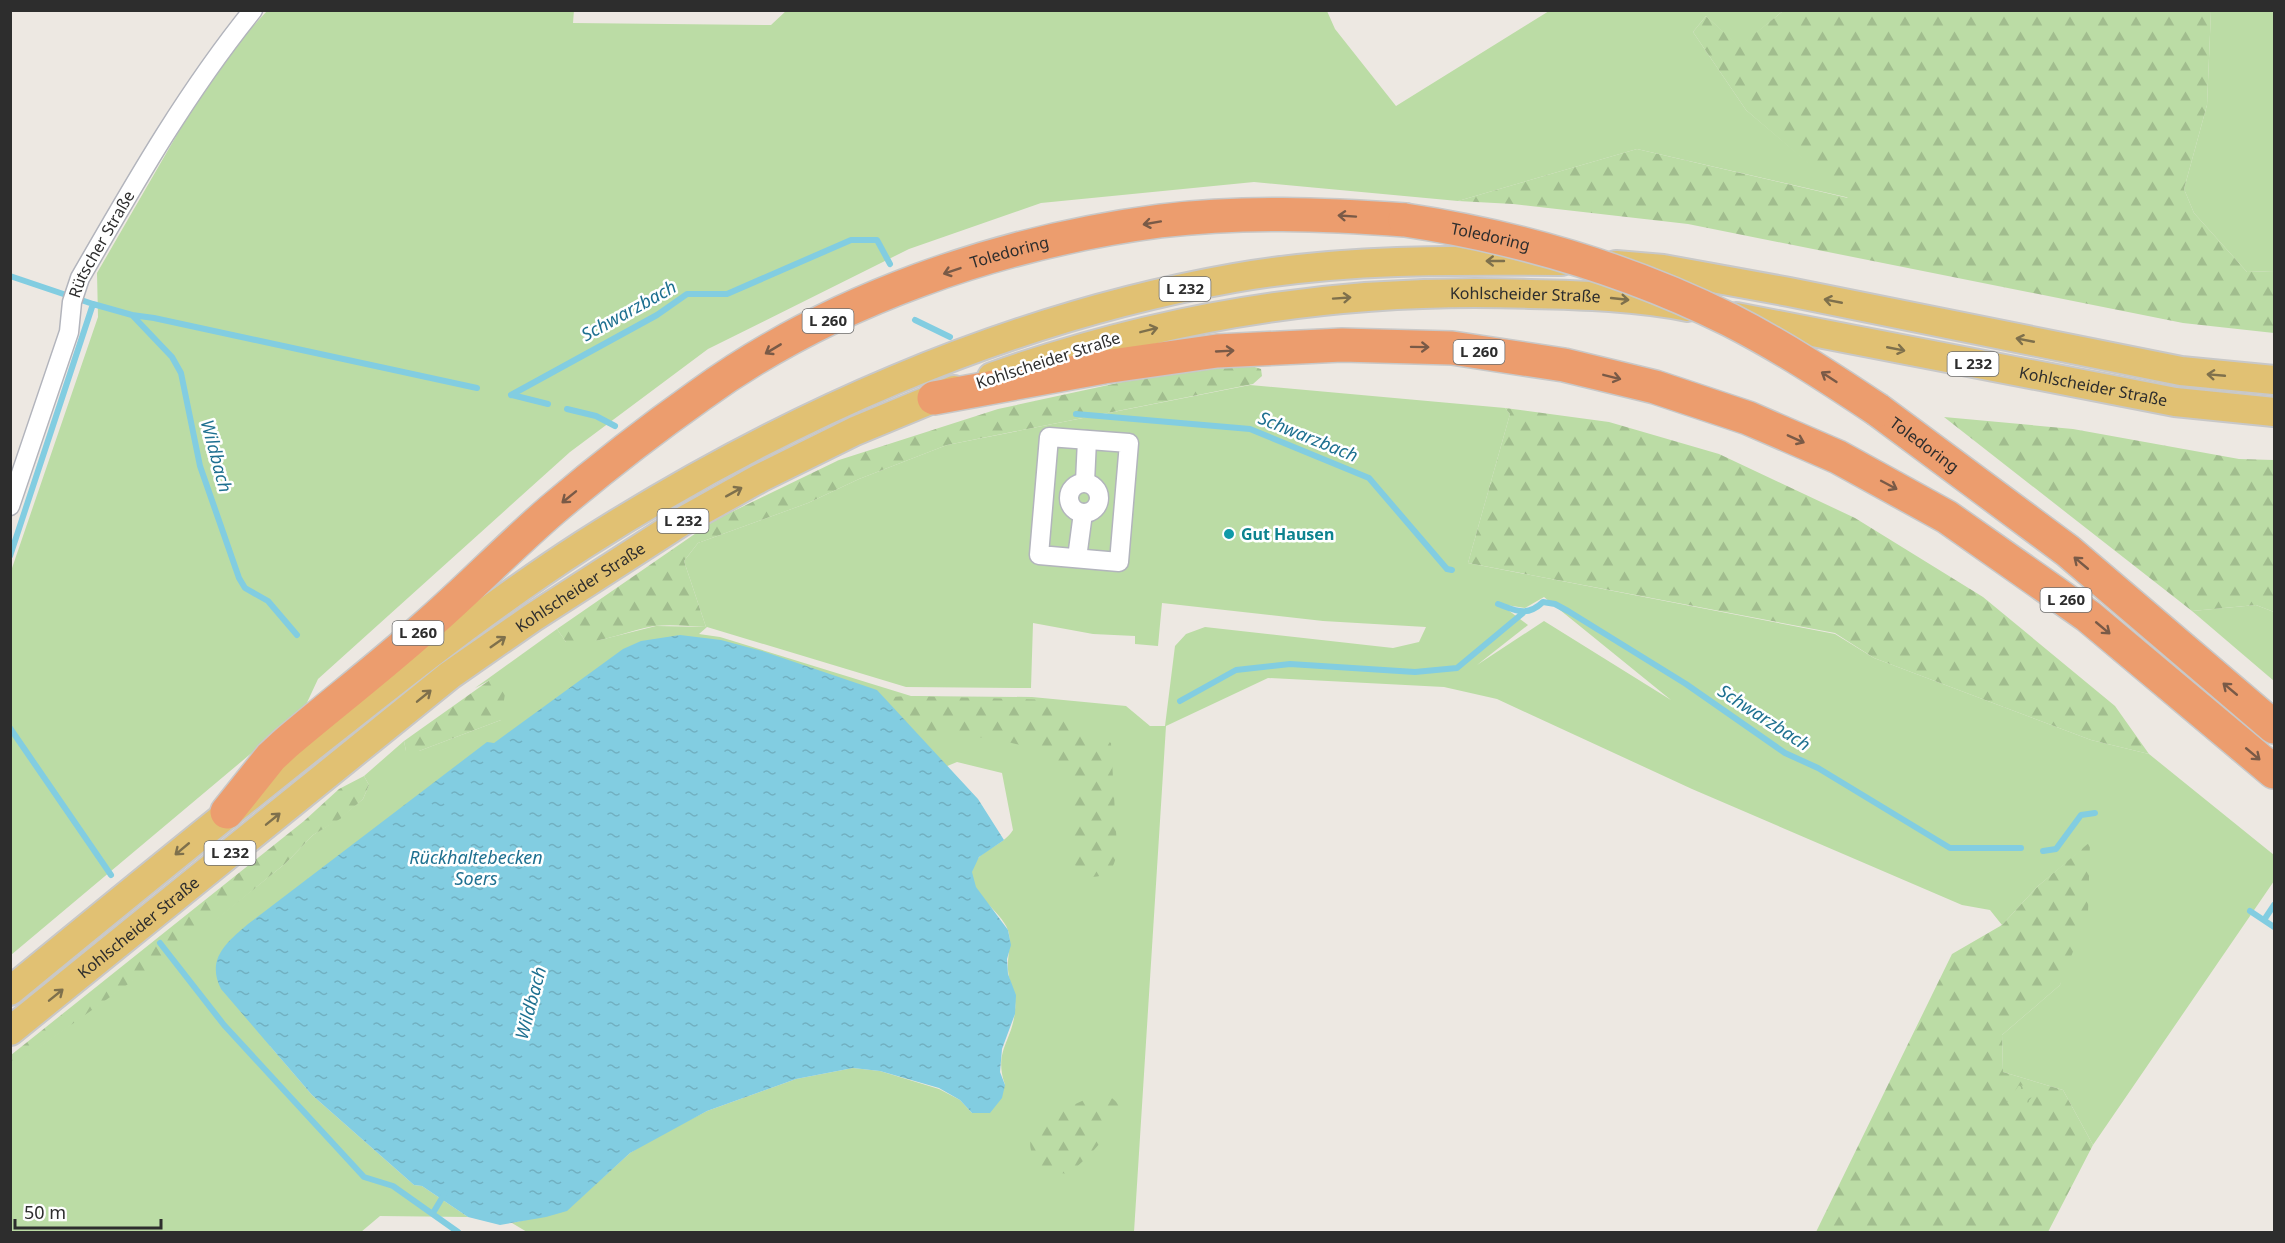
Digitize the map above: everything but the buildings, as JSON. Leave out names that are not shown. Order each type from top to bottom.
[{"type":"highway","name":"Toledoring","points":[[227,812],[285,744],[424,628],[552,510],[702,393],[801,333],[905,287],[980,261],[1068,237],[1161,221],[1238,215],[1318,213],[1405,220],[1473,230],[1595,264],[1655,287],[1730,321],[1795,356],[1878,410],[2068,551],[2274,727]]},
{"type":"highway","name":"L 260","points":[[934,398],[1104,366],[1217,351],[1342,345],[1452,348],[1564,365],[1655,387],[1748,418],[1838,457],[1947,516],[2088,616],[2274,772]]},
{"type":"main road","name":"Kohlscheider Straße","points":[[10,991],[227,812],[508,596],[584,545],[743,452],[919,370],[961,353],[1101,309],[1234,278],[1306,268],[1390,262],[1564,261],[1663,269],[2181,371],[2274,380]]},
{"type":"main road","name":"Kohlscheider Straße","points":[[10,1032],[450,675],[532,618],[681,522],[760,478],[855,431],[934,398],[1037,361],[1112,339],[1244,309],[1325,299],[1481,292],[1577,295],[1673,304],[2175,402],[2274,412]]},
{"type":"street","name":"Rütscher Straße","points":[[10,506],[69,332],[74,296],[159,140],[228,40],[253,10]]},
{"type":"street","points":[[1049,436],[1086,440],[1129,443],[1119,562],[1040,555],[1049,436]]},
{"type":"street","points":[[1077,558],[1083,513],[1095,509],[1100,497],[1095,486],[1085,482],[1086,440]]},
{"type":"green space","points":[[574,10],[573,23],[771,25],[787,10],[1327,11],[1335,29],[1396,106],[1549,11],[1783,11],[1739,47],[1706,16],[1693,32],[1746,110],[1850,198],[1637,149],[1458,201],[1254,182],[1041,203],[909,249],[708,349],[570,452],[318,679],[304,709],[11,955],[11,571],[98,317],[97,273],[186,119],[242,38],[267,11]]},
{"type":"green space","points":[[1783,11],[2211,11],[2207,105],[2184,189],[2194,213],[2247,272],[2274,271],[2274,333],[2183,323],[1688,224],[1513,204],[1458,201],[1637,149],[1848,198],[1746,110],[1693,32],[1706,16],[1739,46]]},
{"type":"green space","points":[[2211,11],[2274,11],[2274,271],[2247,272],[2194,213],[2184,189],[2207,105]]},
{"type":"green space","points":[[1245,364],[1261,369],[1262,376],[1253,384],[947,445],[859,479],[808,503],[698,543],[684,561],[706,627],[654,626],[600,640],[577,643],[566,642],[557,629],[715,520],[839,460],[998,409],[1150,376]]},
{"type":"green space","points":[[1250,385],[1505,408],[1510,414],[1468,563],[1835,634],[1874,658],[2091,740],[2149,754],[2274,855],[2274,881],[2093,1145],[2063,1090],[2003,1072],[2002,1035],[2060,985],[2090,843],[2038,886],[2002,925],[1990,910],[1962,905],[1692,789],[1497,699],[1444,687],[1268,678],[1166,726],[1134,1232],[527,1232],[512,1223],[567,1210],[630,1153],[652,1139],[707,1111],[796,1079],[853,1068],[880,1071],[939,1089],[960,1100],[972,1113],[1005,1085],[1001,1063],[1002,1054],[1014,1021],[1015,1005],[1008,970],[1009,934],[1001,919],[976,889],[972,871],[978,858],[1003,841],[1013,830],[1002,773],[957,762],[270,1046],[312,1095],[414,1185],[422,1186],[468,1217],[380,1216],[361,1232],[11,1232],[10,1068],[205,928],[286,863],[313,835],[340,818],[363,799],[369,785],[364,776],[404,741],[406,751],[419,751],[501,720],[494,678],[475,688],[557,629],[566,642],[600,640],[656,626],[706,627],[684,561],[698,543],[808,503],[859,479],[947,445]],"holes":[[[1544,597],[1671,700],[1544,621],[1477,665],[1528,625],[1500,604],[1525,608]],[[1162,603],[1323,621],[1426,627],[1419,642],[1393,648],[1205,627],[1186,634],[1175,646],[1165,726],[1150,726],[1126,706],[1032,697],[911,696],[720,637],[699,634],[707,627],[906,687],[1031,688],[1033,623],[1093,634],[1135,636],[1135,644],[1158,646]]]},
{"type":"green space","points":[[1505,408],[1609,422],[1719,454],[1855,518],[1983,597],[2115,706],[2149,754],[2091,740],[1874,658],[1835,633],[1468,563],[1510,414]]},
{"type":"green space","points":[[1944,417],[2073,429],[2239,459],[2274,460],[2274,612],[2256,605],[2192,611]]},
{"type":"green space","points":[[2256,605],[2274,612],[2274,681],[2192,611]]},
{"type":"green space","points":[[494,677],[506,687],[501,720],[419,751],[406,751],[404,741]]},
{"type":"green space","points":[[907,696],[1052,700],[1064,716],[1111,743],[1117,848],[1111,869],[1096,877],[1080,876],[1072,858],[1071,792],[1051,760],[1029,747],[991,738],[930,735],[898,742],[861,699]]},
{"type":"green space","points":[[364,776],[369,785],[363,799],[340,819],[313,835],[286,863],[205,929],[11,1068],[11,1055],[304,821],[339,789]]},
{"type":"green space","points":[[2090,842],[2088,913],[2060,985],[2002,1035],[2003,1072],[2063,1090],[2093,1145],[2048,1232],[1816,1232],[1952,954],[2002,925],[2038,886]]},
{"type":"green space","points":[[2019,1085],[2037,1088],[2024,1110],[2007,1102]]},
{"type":"green space","points":[[1105,1092],[1121,1106],[1106,1135],[1093,1152],[1068,1174],[1054,1172],[1037,1165],[1030,1146],[1035,1131],[1063,1110]]},
{"type":"water","name":"Rückhaltebecken Soers","points":[[680,635],[721,640],[762,651],[877,690],[978,799],[1004,840],[979,857],[972,872],[976,887],[1008,930],[1011,945],[1007,959],[1008,974],[1016,995],[1015,1014],[1002,1049],[1000,1072],[1005,1085],[1002,1098],[990,1113],[972,1113],[960,1100],[939,1088],[880,1071],[853,1068],[796,1079],[707,1111],[630,1153],[567,1211],[500,1225],[468,1217],[422,1186],[414,1185],[312,1095],[221,989],[217,978],[217,960],[232,938],[248,924],[487,742],[494,743],[623,649],[641,641]]},
{"type":"waterway","name":"Schwarzbach","points":[[511,395],[657,315],[687,294],[727,294],[851,240],[877,240],[890,264]]},
{"type":"waterway","name":"Wildbach","points":[[10,276],[93,304],[10,556]]},
{"type":"waterway","name":"Wildbach","points":[[93,304],[132,315],[172,357],[181,373],[200,466],[239,578],[245,588],[268,601],[297,635]]},
{"type":"waterway","name":"Schwarzbach","points":[[132,315],[477,388]]},
{"type":"waterway","name":"Schwarzbach","points":[[915,320],[950,337]]},
{"type":"waterway","points":[[512,395],[548,404]]},
{"type":"waterway","points":[[567,409],[596,416],[615,426]]},
{"type":"waterway","name":"Schwarzbach","points":[[1076,414],[1250,429],[1369,478],[1447,569],[1452,570]]},
{"type":"waterway","name":"Schwarzbach","points":[[1498,604],[1527,611],[1543,602],[1555,604],[1568,611],[1686,684],[1785,753],[1818,768],[1950,848],[2021,848]]},
{"type":"waterway","points":[[1180,701],[1236,670],[1290,664],[1415,672],[1457,668],[1523,613]]},
{"type":"waterway","name":"Wildbach","points":[[10,728],[111,875]]},
{"type":"waterway","name":"Schwarzbach","points":[[2043,851],[2056,849],[2081,815],[2095,813]]},
{"type":"waterway","points":[[2264,920],[2274,905]]},
{"type":"waterway","name":"Schwarzbach","points":[[2250,911],[2274,927]]},
{"type":"waterway","name":"Wildbach","points":[[160,943],[224,1025],[364,1177],[393,1186],[458,1232]]},
{"type":"waterway","name":"Wildbach","points":[[433,1213],[445,1193]]},
{"type":"place","name":"Gut Hausen","points":[[1229,534]]}]
